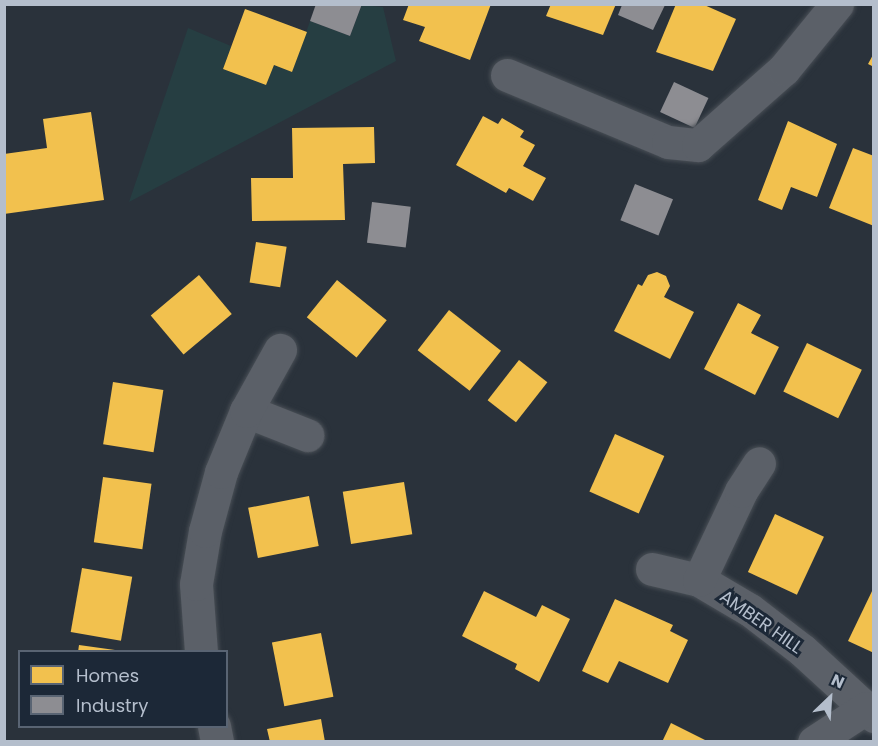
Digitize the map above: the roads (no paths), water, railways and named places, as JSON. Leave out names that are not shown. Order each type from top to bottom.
[{"type":"street","points":[[507,75],[668,142],[698,145],[783,69],[837,4]]},
{"type":"street","points":[[201,650],[196,584],[205,531],[222,472],[246,411],[280,351]]},
{"type":"street","points":[[246,411],[307,435]]},
{"type":"street","name":"AMBER HILL","points":[[699,580],[741,491],[759,463]]},
{"type":"street","name":"AMBER HILL","points":[[652,569],[699,580],[750,610],[794,643],[870,712]]},
{"type":"street","points":[[814,741],[870,712]]}]
